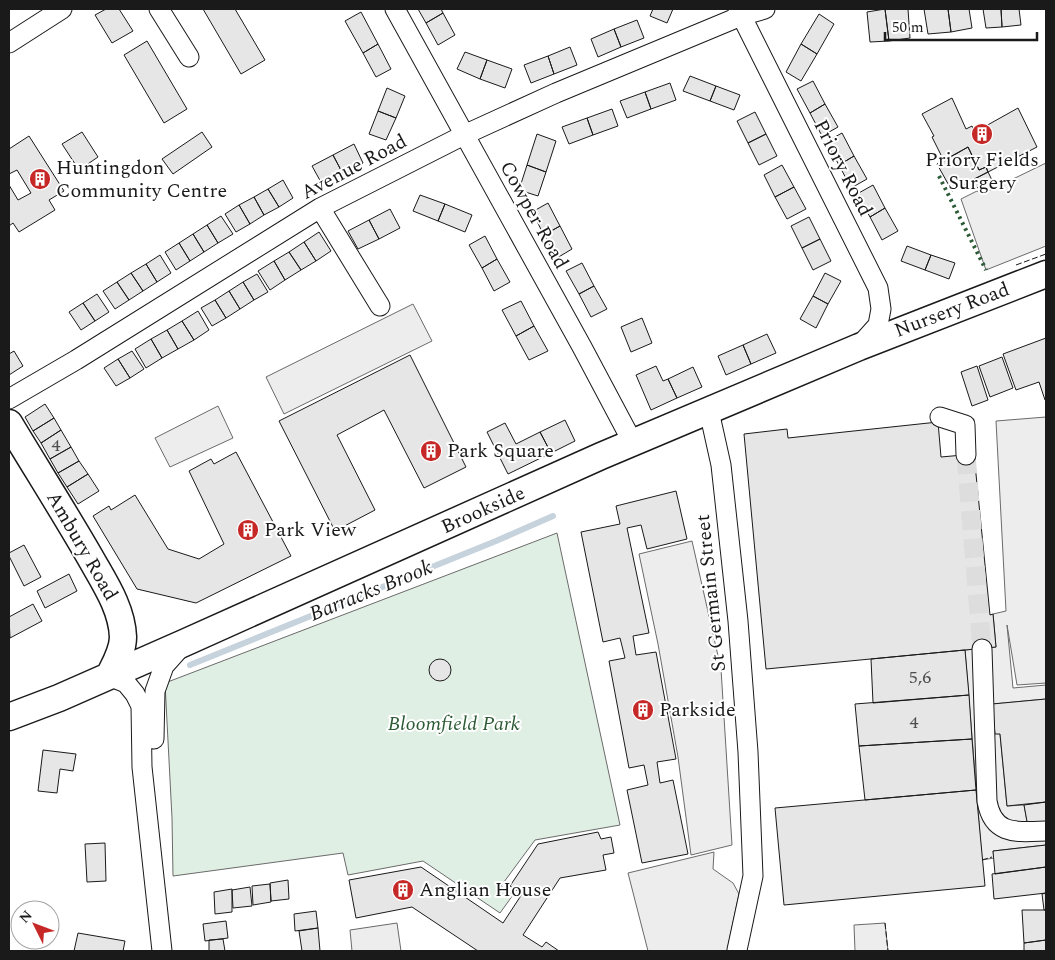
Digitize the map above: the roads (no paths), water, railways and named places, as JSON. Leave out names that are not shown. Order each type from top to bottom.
[{"type":"main road","name":"Nursery Road","points":[[859,347],[1046,274]]},
{"type":"main road","name":"Brookside","points":[[9,717],[109,676],[633,443],[859,347]]},
{"type":"main road","name":"Ambury Road","points":[[9,423],[69,520],[110,593],[120,616],[123,639],[118,658],[109,676]]},
{"type":"street","points":[[9,43],[62,9]]},
{"type":"street","points":[[159,9],[189,57]]},
{"type":"street","name":"Cowper Road","points":[[394,9],[582,347],[633,443]]},
{"type":"street","name":"Avenue Road","points":[[9,399],[76,360],[320,208],[464,135],[556,93],[740,13],[765,9]]},
{"type":"street","name":"Priory Road","points":[[740,13],[878,288],[881,309],[878,325],[859,347]]},
{"type":"street","points":[[320,208],[380,306]]},
{"type":"street","name":"St Germain Street","points":[[709,411],[721,465],[738,621],[748,752],[753,876],[737,950]]},
{"type":"street","points":[[940,417],[965,425],[966,455]]},
{"type":"street","points":[[148,809],[154,783],[155,691],[164,666],[184,643]]},
{"type":"street","points":[[982,649],[989,814],[997,824],[1014,832],[1046,831]]},
{"type":"street","points":[[109,676],[126,683],[135,694],[141,706],[142,767],[162,951]]},
{"type":"waterway","name":"Barracks Brook","points":[[190,665],[553,516]]},
{"type":"tunnel","points":[[966,455],[982,649]]},
{"type":"place","name":"Priory Fields Surgery","points":[[982,134]]},
{"type":"place","name":"Huntingdon Community Centre","points":[[40,179]]},
{"type":"place","name":"Park Square","points":[[431,451]]},
{"type":"place","name":"Park View","points":[[248,530]]},
{"type":"place","name":"Parkside","points":[[643,710]]},
{"type":"place","name":"Anglian House","points":[[403,890]]},
{"type":"park label","name":"Bloomfield Park","points":[[454,724]]}]
